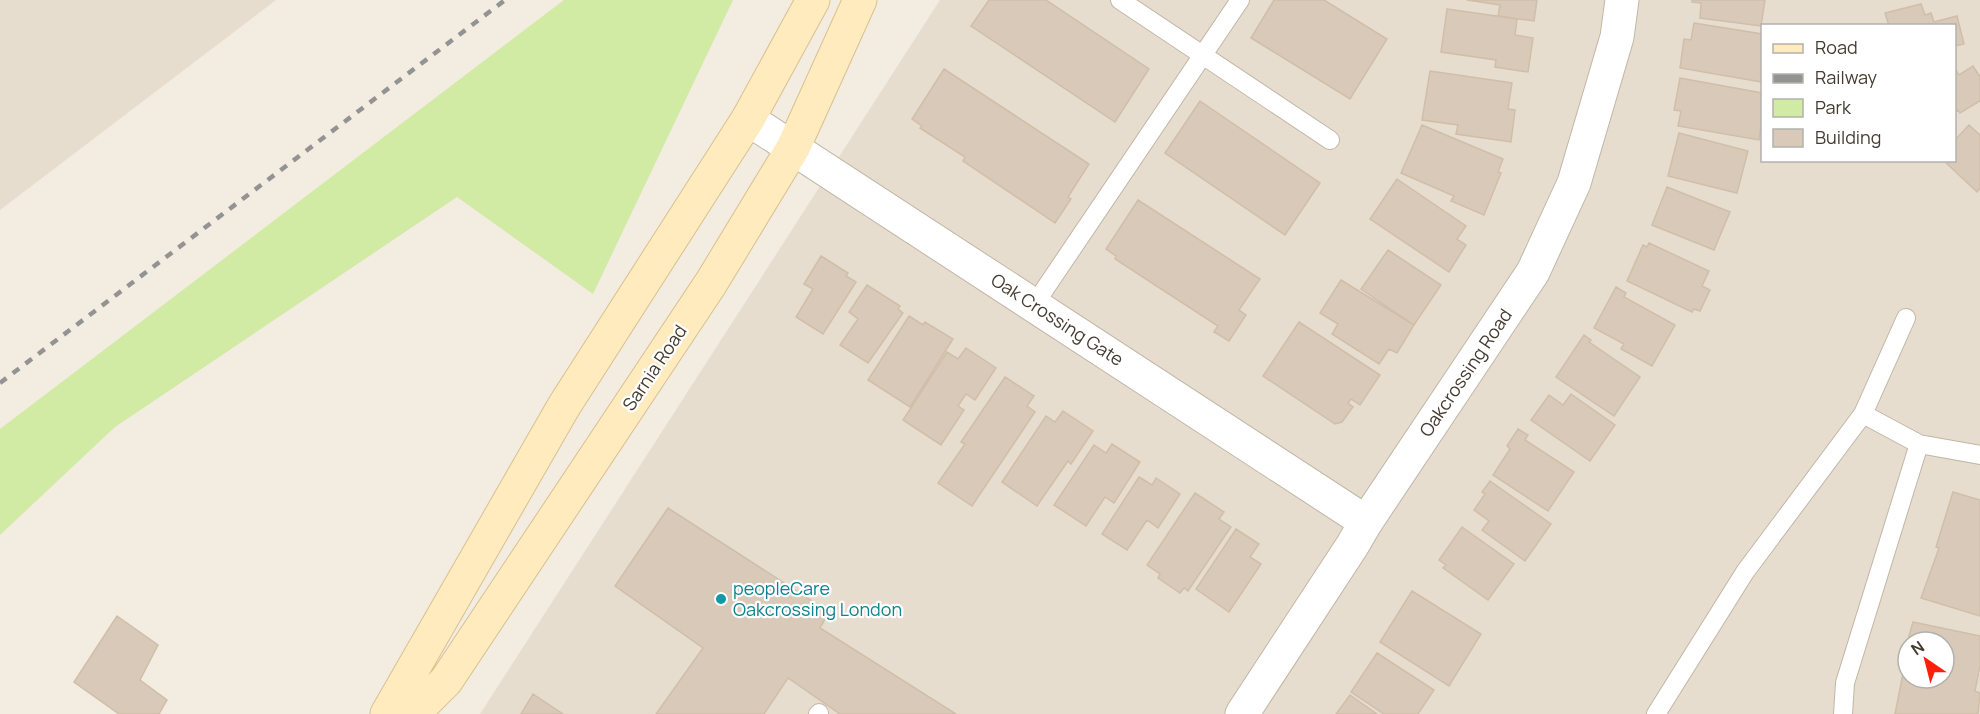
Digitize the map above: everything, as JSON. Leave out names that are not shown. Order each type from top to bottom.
[{"type":"main road","points":[[387,714],[564,406],[748,119],[813,0]]},
{"type":"main road","name":"Sarnia Road","points":[[413,714],[453,671],[711,283],[793,148],[860,0]]},
{"type":"street","name":"Oakcrossing Road","points":[[1242,714],[1352,546],[1365,522],[1533,272],[1574,183],[1617,37],[1622,0]]},
{"type":"street","name":"Oak Crossing Gate","points":[[748,119],[1365,522]]},
{"type":"lane","points":[[1120,0],[1330,140]]},
{"type":"lane","points":[[1034,305],[1240,0]]},
{"type":"lane","points":[[1656,714],[1745,572],[1863,414],[1906,318]]},
{"type":"lane","points":[[1863,414],[1919,444],[1980,455]]},
{"type":"lane","points":[[1843,714],[1845,683],[1919,444]]},
{"type":"shaded area","points":[[0,0],[276,0],[0,210]]},
{"type":"shaded area","points":[[940,0],[1980,0],[1980,714],[480,714]]},
{"type":"green space","points":[[564,0],[733,0],[593,294],[457,197],[115,427],[0,535],[0,429]]},
{"type":"building","points":[[989,0],[1046,0],[1149,69],[1115,122],[971,26]]},
{"type":"building","points":[[1274,0],[1324,0],[1387,39],[1350,99],[1251,38]]},
{"type":"building","points":[[1467,0],[1537,0],[1534,21],[1498,16],[1500,5]]},
{"type":"building","points":[[1692,0],[1765,0],[1761,26],[1700,18],[1701,3],[1692,2]]},
{"type":"building","points":[[1921,4],[1925,15],[1931,13],[1934,22],[1957,16],[1964,44],[1956,46],[1956,24],[1888,24],[1885,13]]},
{"type":"building","points":[[1447,9],[1517,19],[1515,35],[1533,38],[1528,72],[1495,67],[1496,60],[1441,52]]},
{"type":"building","points":[[1694,23],[1761,34],[1761,82],[1680,68],[1684,39],[1691,40]]},
{"type":"building","points":[[1973,66],[1980,77],[1980,101],[1960,113],[1958,110],[1956,112],[1956,70],[1959,75]]},
{"type":"building","points":[[944,69],[1089,164],[1068,197],[1071,199],[1055,223],[963,161],[965,157],[920,128],[922,126],[912,119]]},
{"type":"building","points":[[1430,71],[1512,83],[1508,109],[1515,110],[1511,142],[1456,134],[1458,125],[1422,120]]},
{"type":"building","points":[[1680,78],[1761,93],[1759,140],[1678,126],[1681,111],[1674,110]]},
{"type":"building","points":[[1200,101],[1320,183],[1285,235],[1165,153]]},
{"type":"building","points":[[1422,125],[1503,159],[1498,172],[1501,173],[1484,215],[1451,201],[1454,196],[1401,173]]},
{"type":"building","points":[[1969,125],[1980,135],[1980,188],[1977,192],[1945,162],[1956,162],[1956,139]]},
{"type":"building","points":[[1679,133],[1748,151],[1737,193],[1668,176]]},
{"type":"building","points":[[1397,179],[1466,226],[1457,239],[1466,245],[1449,272],[1370,219]]},
{"type":"building","points":[[1667,187],[1730,212],[1714,250],[1652,225]]},
{"type":"building","points":[[1138,200],[1260,279],[1239,310],[1246,315],[1229,341],[1214,332],[1218,326],[1115,259],[1116,256],[1106,249]]},
{"type":"building","points":[[1649,243],[1709,271],[1702,286],[1710,290],[1700,311],[1694,309],[1692,312],[1627,281],[1643,245],[1647,247]]},
{"type":"building","points":[[1388,250],[1441,285],[1414,325],[1361,289]]},
{"type":"building","points":[[821,256],[848,273],[846,276],[856,282],[823,334],[796,317],[813,289],[804,284]]},
{"type":"building","points":[[1341,280],[1414,325],[1397,353],[1389,349],[1379,364],[1332,334],[1338,324],[1320,313]]},
{"type":"building","points":[[867,285],[900,306],[898,309],[903,313],[868,363],[840,345],[858,319],[849,312]]},
{"type":"building","points":[[1616,287],[1626,293],[1624,297],[1675,325],[1652,366],[1621,349],[1624,344],[1594,328]]},
{"type":"building","points":[[909,316],[923,325],[925,322],[953,339],[910,407],[868,380]]},
{"type":"building","points":[[1299,322],[1380,375],[1360,405],[1351,399],[1348,403],[1353,407],[1342,422],[1335,424],[1263,376]]},
{"type":"building","points":[[1584,335],[1591,340],[1589,342],[1640,377],[1614,416],[1556,377]]},
{"type":"building","points":[[966,348],[996,368],[975,400],[966,394],[958,406],[964,410],[941,445],[903,420],[947,352],[958,359]]},
{"type":"building","points":[[1005,377],[1034,396],[1027,406],[1035,412],[972,506],[938,483],[965,444],[961,442]]},
{"type":"building","points":[[1571,394],[1615,425],[1590,461],[1531,420],[1549,395],[1563,405]]},
{"type":"building","points":[[1063,411],[1093,431],[1071,464],[1068,461],[1037,506],[1002,482],[1046,416],[1055,422]]},
{"type":"building","points":[[1518,429],[1528,435],[1525,440],[1574,472],[1548,511],[1493,475],[1510,449],[1507,446]]},
{"type":"building","points":[[1112,444],[1140,462],[1114,503],[1105,497],[1086,526],[1054,505],[1094,445],[1106,453]]},
{"type":"building","points":[[1139,477],[1152,485],[1156,478],[1180,494],[1158,528],[1147,520],[1127,550],[1102,534]]},
{"type":"building","points":[[1490,481],[1551,524],[1525,561],[1482,530],[1489,521],[1474,510],[1485,494],[1482,492]]},
{"type":"building","points":[[1953,492],[1980,500],[1980,616],[1921,598],[1939,548],[1936,547]]},
{"type":"building","points":[[1195,493],[1224,512],[1219,519],[1231,527],[1188,591],[1184,588],[1180,593],[1158,578],[1160,574],[1147,565]]},
{"type":"building","name":"peopleCare Oakcrossing London","points":[[668,508],[829,612],[820,628],[956,714],[840,714],[788,678],[764,714],[656,714],[703,648],[615,586]]},
{"type":"building","points":[[1462,527],[1514,564],[1488,600],[1443,568],[1446,565],[1439,560]]},
{"type":"building","points":[[1236,529],[1259,544],[1250,557],[1261,564],[1229,612],[1196,589]]},
{"type":"building","points":[[1412,591],[1481,634],[1449,686],[1380,642]]},
{"type":"building","points":[[117,616],[158,645],[140,680],[167,700],[159,714],[119,714],[74,682]]},
{"type":"building","points":[[1913,622],[1951,630],[1911,630]]},
{"type":"building","points":[[1956,631],[1980,636],[1980,666],[1975,691],[1980,693],[1978,714],[1895,714],[1900,690],[1956,690]]},
{"type":"building","points":[[1377,653],[1434,690],[1418,714],[1384,714],[1351,692]]},
{"type":"building","points":[[533,694],[563,714],[521,714]]},
{"type":"building","points":[[1350,695],[1377,714],[1336,714]]},
{"type":"railway","points":[[0,383],[505,0]]},
{"type":"place","name":"peopleCare Oakcrossing London","points":[[721,599]]}]
